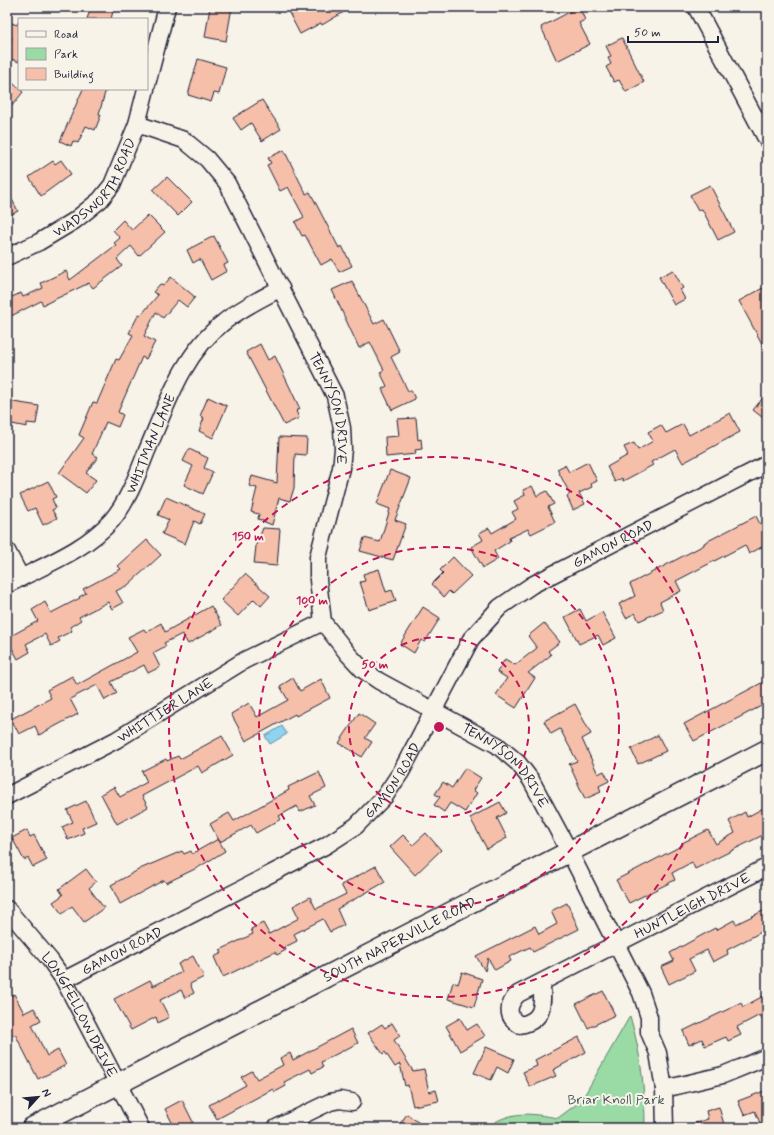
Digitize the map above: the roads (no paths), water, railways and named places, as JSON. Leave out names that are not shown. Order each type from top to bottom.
[{"type":"main road","name":"SOUTH NAPERVILLE ROAD","points":[[32,1128],[767,750]]},
{"type":"street","points":[[148,80],[167,7]]},
{"type":"street","points":[[696,7],[767,140]]},
{"type":"street","name":"WADSWORTH ROAD","points":[[7,257],[55,233],[100,200],[112,185],[137,124],[146,90]]},
{"type":"street","name":"TENNYSON DRIVE","points":[[137,124],[184,140],[214,166],[227,183],[331,387],[340,414],[343,449],[341,468],[318,557],[318,580],[323,622],[348,654],[363,670],[378,681],[497,744],[518,763],[531,780],[635,978],[649,1017],[649,1032],[658,1053],[664,1089],[665,1128]]},
{"type":"street","name":"WHITMAN LANE","points":[[14,582],[88,542],[112,519],[133,486],[175,387],[191,357],[204,340],[223,322],[239,311],[281,288]]},
{"type":"street","name":"GAMON ROAD","points":[[64,980],[325,846],[356,826],[376,807],[393,785],[472,639],[491,615],[509,599],[532,585],[767,464]]},
{"type":"street","points":[[7,551],[14,582]]},
{"type":"street","name":"WHITTIER LANE","points":[[7,796],[116,740],[245,660],[323,622]]},
{"type":"street","name":"HUNTLEIGH DRIVE","points":[[542,982],[767,867]]},
{"type":"street","name":"LONGFELLOW DRIVE","points":[[7,909],[50,960],[64,980],[141,1128]]},
{"type":"street","points":[[664,1089],[723,1075],[767,1057]]},
{"type":"street","points":[[276,1128],[330,1102],[340,1100],[352,1102]]},
{"type":"water","points":[[282,726],[287,734],[270,744],[265,736]]},
{"type":"park label","name":"Briar Knoll Park","points":[[616,1099]]}]
